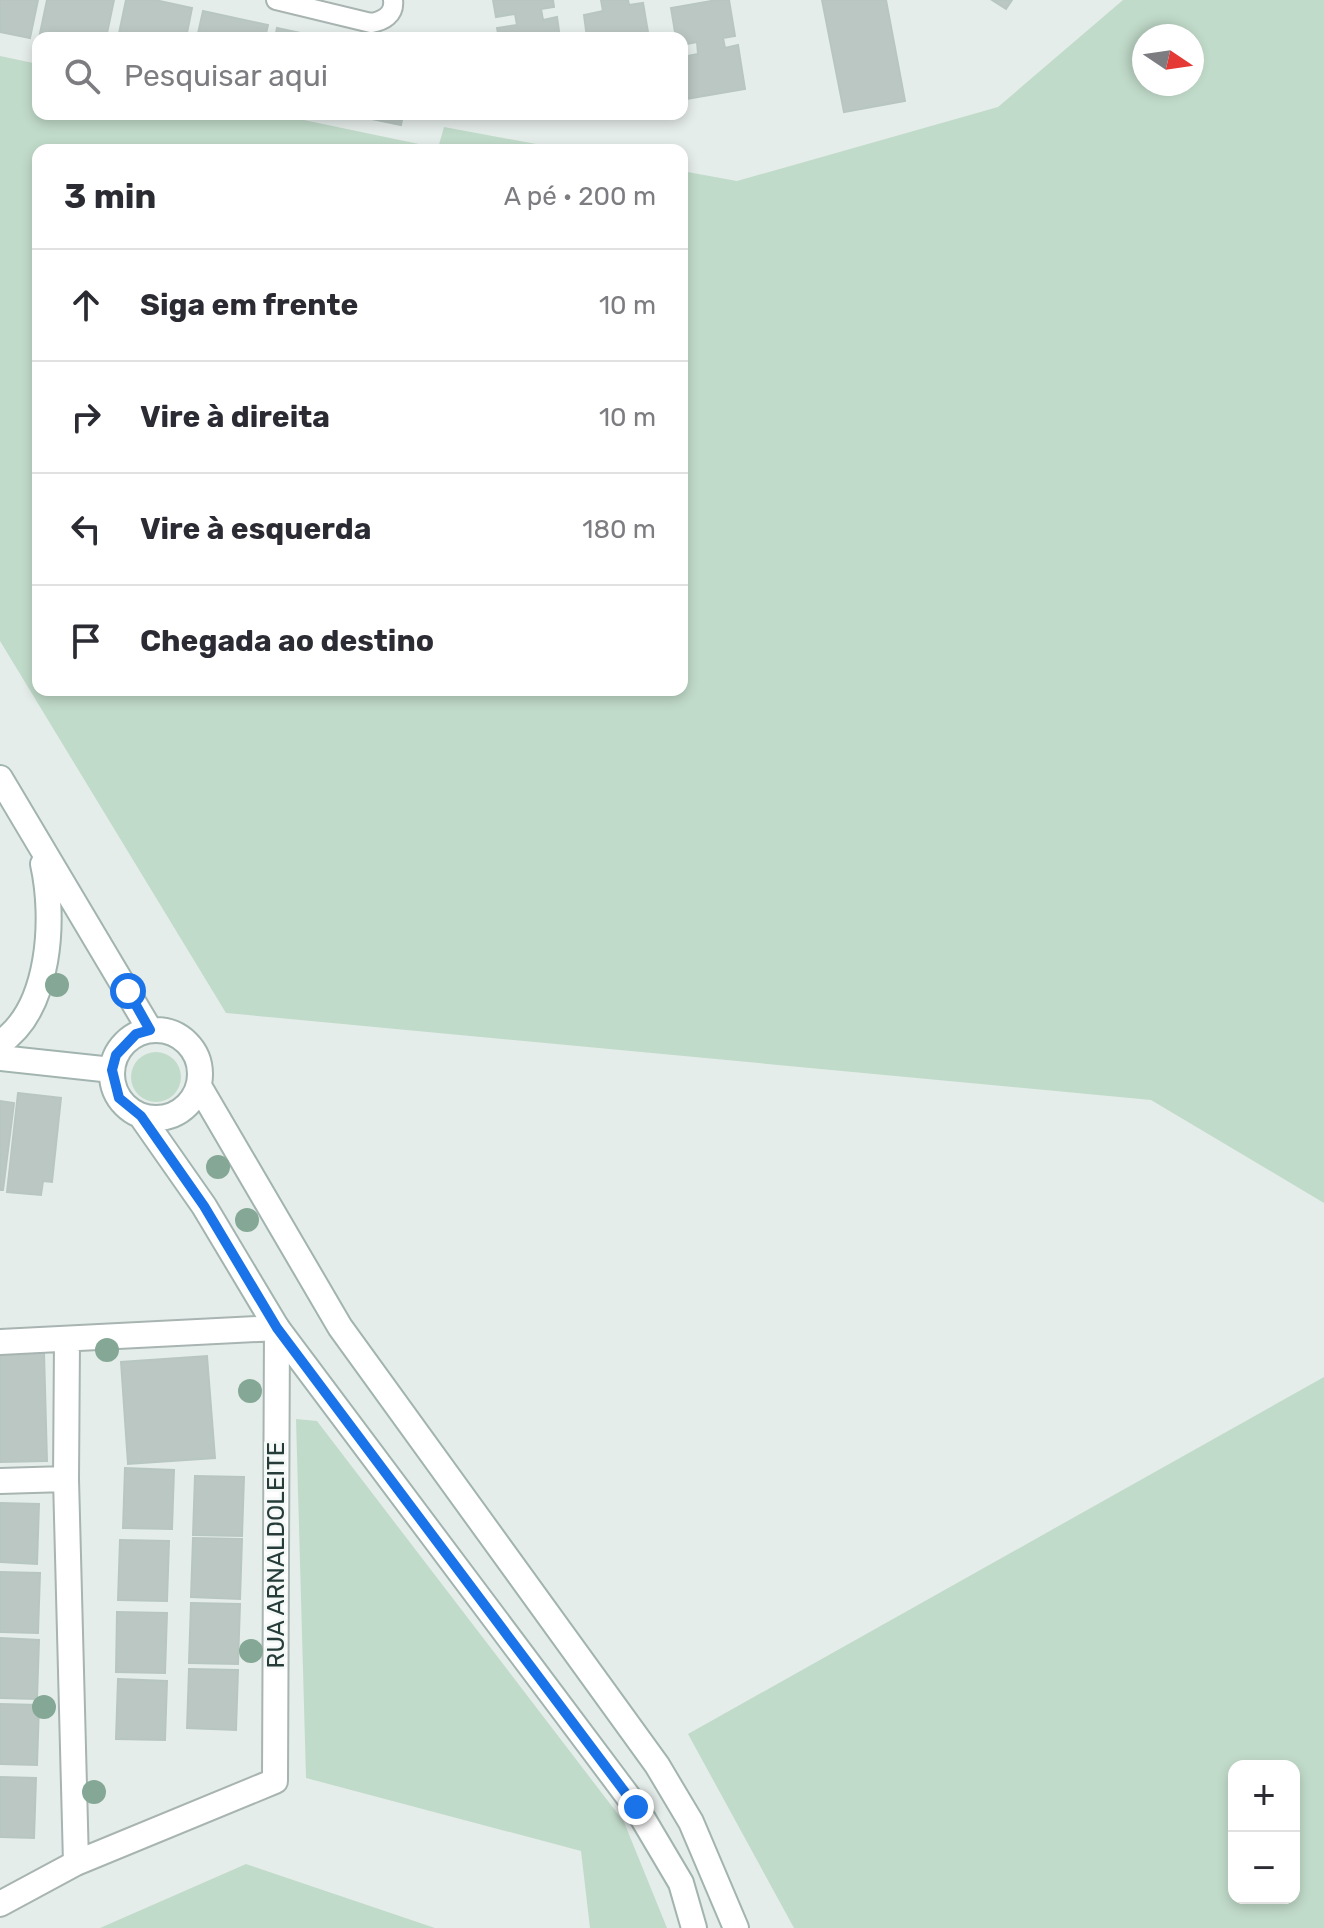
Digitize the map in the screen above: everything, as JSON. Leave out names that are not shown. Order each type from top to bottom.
[{"type":"main road","points":[[0,778],[150,1030]]},
{"type":"main road","points":[[0,1043],[13,1034],[32,1001],[45,964],[50,926],[48,887],[39,846]]},
{"type":"main road","points":[[141,1116],[170,1116],[183,1109],[199,1086],[201,1071],[189,1044],[178,1035],[150,1030],[136,1034],[124,1043],[112,1070],[119,1098],[141,1116],[204,1206],[277,1328],[636,1807],[681,1883],[694,1928]]},
{"type":"main road","points":[[0,1058],[112,1070]]},
{"type":"main road","points":[[199,1086],[340,1327],[657,1765],[691,1822],[736,1928]]},
{"type":"main road","points":[[0,1342],[277,1328]]},
{"type":"main road","name":"RUA ARNALDOLEITE","points":[[76,1863],[275,1781],[277,1328]]},
{"type":"main road","points":[[0,1904],[76,1863],[66,1479],[67,1341]]},
{"type":"main road","points":[[0,1481],[66,1479]]},
{"type":"lane","points":[[276,0],[371,23],[382,21],[390,14],[393,0]]},
{"type":"green space","points":[[1123,0],[1324,0],[1324,1203],[1151,1100],[226,1013],[33,696],[688,696],[688,172],[737,181],[998,107]]},
{"type":"green space","points":[[0,56],[32,63],[32,120],[304,120],[419,144],[32,144],[32,694],[0,641]]},
{"type":"green space","points":[[444,127],[536,144],[439,144]]},
{"type":"green space","points":[[156,1052],[174,1059],[181,1077],[174,1095],[156,1102],[138,1095],[131,1077],[138,1059]]},
{"type":"green space","points":[[1324,1377],[1324,1928],[794,1928],[688,1734]]},
{"type":"green space","points":[[296,1419],[317,1421],[624,1822],[667,1928],[590,1928],[581,1851],[306,1778]]},
{"type":"green space","points":[[246,1864],[435,1928],[100,1928]]},
{"type":"building","points":[[0,0],[38,0],[30,38],[0,32]]},
{"type":"building","points":[[47,0],[114,0],[107,32],[40,32]]},
{"type":"building","points":[[126,0],[155,0],[192,8],[187,32],[119,32]]},
{"type":"building","points":[[493,0],[553,0],[554,7],[541,9],[543,20],[557,17],[559,32],[498,32],[497,28],[517,25],[515,14],[496,17]]},
{"type":"building","points":[[601,0],[628,0],[629,5],[643,3],[648,32],[586,32],[584,15],[603,11]]},
{"type":"building","points":[[729,0],[735,36],[723,38],[725,48],[738,45],[745,89],[688,99],[688,56],[698,54],[697,42],[688,44],[688,32],[675,32],[671,8]]},
{"type":"building","points":[[822,0],[886,0],[905,101],[844,112]]},
{"type":"building","points":[[992,0],[1012,0],[1006,9]]},
{"type":"building","points":[[203,11],[268,25],[266,32],[198,32]]},
{"type":"building","points":[[377,120],[402,120],[401,125]]},
{"type":"building","points":[[18,1093],[61,1098],[52,1182],[43,1181],[41,1195],[7,1192]]},
{"type":"building","points":[[0,1101],[14,1103],[3,1190],[0,1190]]},
{"type":"building","points":[[44,1352],[47,1461],[0,1462],[0,1353]]},
{"type":"building","points":[[207,1356],[215,1458],[128,1464],[121,1362]]},
{"type":"building","points":[[125,1468],[174,1470],[172,1529],[123,1528]]},
{"type":"building","points":[[195,1476],[244,1477],[242,1536],[193,1535]]},
{"type":"building","points":[[0,1503],[39,1504],[37,1564],[0,1562]]},
{"type":"building","points":[[193,1538],[242,1539],[240,1599],[191,1597]]},
{"type":"building","points":[[120,1540],[169,1541],[167,1601],[118,1600]]},
{"type":"building","points":[[0,1572],[40,1573],[38,1633],[0,1632]]},
{"type":"building","points":[[191,1603],[240,1604],[238,1664],[189,1663]]},
{"type":"building","points":[[117,1612],[167,1613],[165,1673],[116,1672]]},
{"type":"building","points":[[0,1638],[39,1640],[37,1699],[0,1698]]},
{"type":"building","points":[[189,1669],[238,1670],[236,1730],[187,1728]]},
{"type":"building","points":[[118,1679],[167,1681],[165,1740],[116,1739]]},
{"type":"building","points":[[0,1704],[39,1705],[37,1765],[0,1764]]},
{"type":"building","points":[[0,1777],[36,1778],[34,1838],[0,1837]]},
{"type":"route","points":[[128,991],[150,1030],[136,1034],[124,1043],[116,1055],[112,1070],[113,1084],[119,1098],[128,1109],[141,1116],[204,1206],[277,1328],[636,1807]]}]
